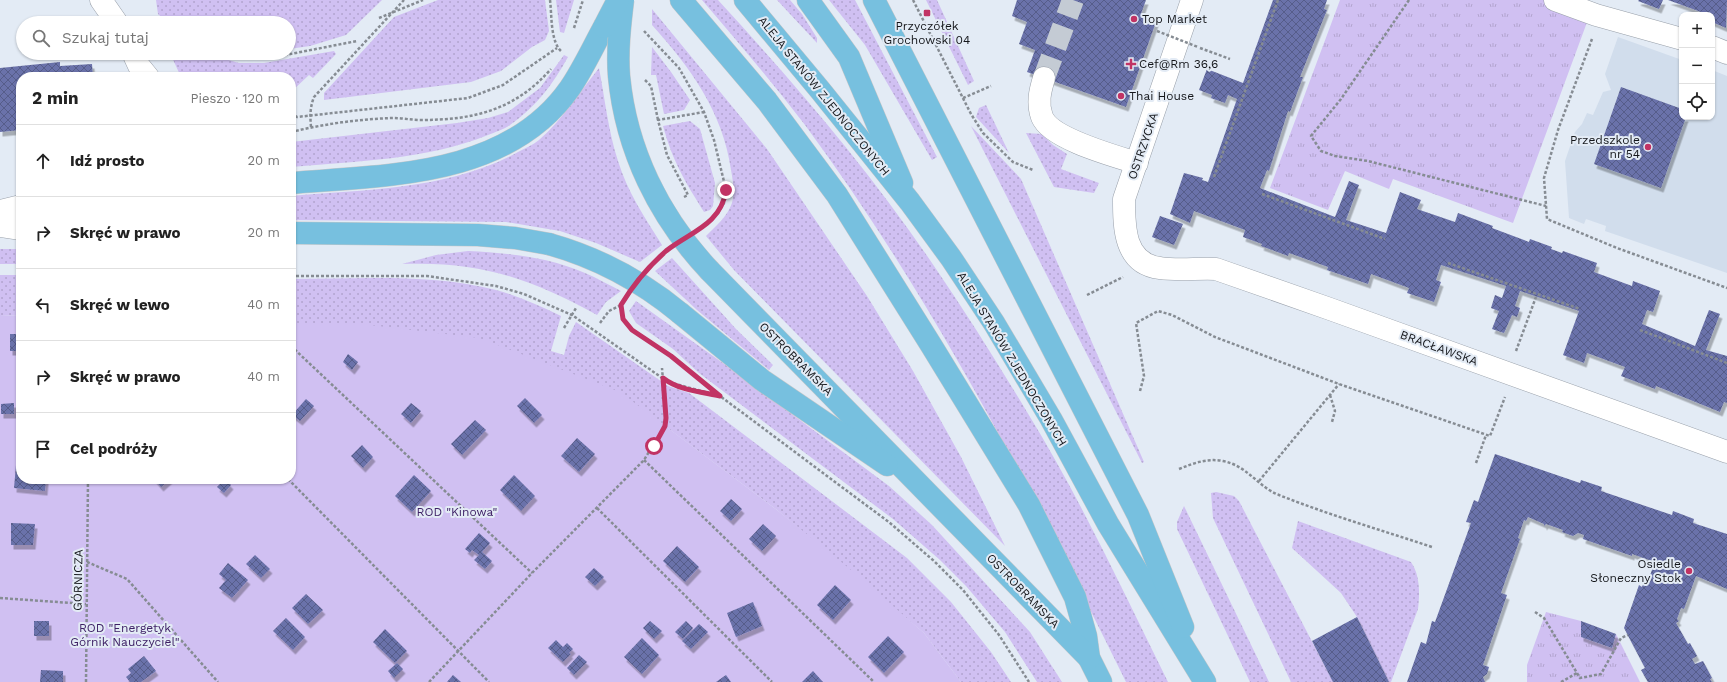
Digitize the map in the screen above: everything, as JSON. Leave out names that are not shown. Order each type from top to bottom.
[{"type":"main road","points":[[296,183],[427,170],[475,157],[525,133],[550,111],[570,88],[583,67],[618,0]]},
{"type":"main road","name":"OSTROBRAMSKA","points":[[623,0],[619,75],[626,116],[633,143],[652,188],[670,222],[692,253],[1089,658]]},
{"type":"main road","points":[[681,0],[767,101],[837,195],[935,352],[1029,505],[1075,597],[1086,636],[1089,658],[1101,682]]},
{"type":"main road","name":"ALEJA STANÓW ZJEDNOCZONYCH","points":[[745,0],[910,202],[951,258],[994,323],[1051,419],[1108,524],[1205,682]]},
{"type":"main road","points":[[808,0],[850,57],[910,202]]},
{"type":"main road","points":[[874,0],[1138,515],[1205,682]]},
{"type":"main road","points":[[296,233],[478,235],[515,238],[549,244],[606,264],[650,289],[762,380],[924,488]]},
{"type":"street","points":[[101,0],[112,16]]},
{"type":"street","name":"OSTRZYCKA","points":[[1147,265],[1137,259],[1124,228],[1124,199],[1192,0]]},
{"type":"street","points":[[1555,0],[1601,16],[1679,38]]},
{"type":"street","points":[[1715,49],[1727,53]]},
{"type":"street","points":[[1044,78],[1040,91],[1039,103],[1042,118],[1052,130],[1077,143],[1137,163]]},
{"type":"street","points":[[0,211],[16,207]]},
{"type":"street","points":[[0,226],[16,229]]},
{"type":"street","name":"BRACŁAWSKA","points":[[1147,265],[1159,268],[1216,269],[1727,452]]},
{"type":"path","points":[[311,127],[311,104],[314,96],[404,0]]},
{"type":"path","points":[[379,18],[423,0]]},
{"type":"path","points":[[550,0],[557,48],[562,52]]},
{"type":"path","points":[[572,32],[583,0]]},
{"type":"path","points":[[913,0],[963,98],[983,133],[1013,162],[1033,170]]},
{"type":"path","points":[[1214,177],[1278,0]]},
{"type":"path","points":[[1409,0],[1341,100],[1311,136],[1321,151],[1335,156],[1383,164],[1546,206]]},
{"type":"path","points":[[1601,16],[1558,130],[1544,178],[1547,219],[1617,248],[1727,288]]},
{"type":"path","points":[[643,30],[679,68],[704,112],[714,140],[726,190],[724,202],[718,213],[702,227]]},
{"type":"path","points":[[1157,31],[1230,59]]},
{"type":"path","points":[[296,53],[357,41]]},
{"type":"path","points":[[559,57],[565,47]]},
{"type":"path","points":[[296,116],[468,98],[503,85],[557,48]]},
{"type":"path","points":[[296,131],[311,127],[395,118],[420,120],[475,115],[507,105],[537,86],[553,67]]},
{"type":"path","points":[[641,86],[644,79]]},
{"type":"path","points":[[651,86],[658,120],[668,155],[688,195],[682,198],[679,192]]},
{"type":"path","points":[[963,98],[991,86]]},
{"type":"path","points":[[658,120],[704,112]]},
{"type":"path","points":[[1262,194],[1385,239]]},
{"type":"path","points":[[651,265],[667,251]]},
{"type":"path","points":[[1448,263],[1580,309]]},
{"type":"path","points":[[1087,295],[1147,265]]},
{"type":"path","points":[[296,276],[395,275],[448,278],[503,288],[531,297],[572,315],[668,382],[692,390],[720,396]]},
{"type":"path","points":[[1515,353],[1536,297]]},
{"type":"path","points":[[600,323],[609,311],[621,305],[624,300]]},
{"type":"path","points":[[621,305],[623,319],[632,330],[671,356],[720,396],[890,523],[934,561],[963,590],[1000,635],[1029,682]]},
{"type":"path","points":[[564,328],[576,308]]},
{"type":"path","points":[[1140,391],[1144,376],[1136,323],[1158,312],[1172,315],[1215,337],[1339,384],[1490,436],[1505,397],[1499,395]]},
{"type":"path","points":[[1640,330],[1727,363]]},
{"type":"path","points":[[296,351],[532,573]]},
{"type":"path","points":[[429,682],[532,573],[644,460],[665,426],[666,418],[662,368]]},
{"type":"path","points":[[1259,481],[1339,384]]},
{"type":"path","points":[[1330,395],[1335,412],[1332,422]]},
{"type":"path","points":[[1476,463],[1486,435]]},
{"type":"path","points":[[644,460],[874,682]]},
{"type":"path","points":[[1179,469],[1205,460],[1222,460],[1234,464],[1277,495],[1432,547]]},
{"type":"path","name":"GÓRNICZA","points":[[86,682],[88,484]]},
{"type":"path","points":[[293,484],[489,682]]},
{"type":"path","points":[[596,508],[772,682]]},
{"type":"path","points":[[87,562],[127,579],[218,682]]},
{"type":"path","points":[[0,598],[86,604]]},
{"type":"path","points":[[1535,612],[1544,618],[1580,678],[1601,674],[1621,638],[1628,635]]},
{"type":"path","points":[[1561,682],[1577,673]]},
{"type":"shaded area","name":"Przedszkole nr 54","points":[[1618,37],[1679,59],[1679,120],[1715,120],[1715,71],[1727,76],[1727,273],[1605,231],[1606,226],[1586,219],[1584,224],[1569,218],[1565,161],[1575,132],[1582,124],[1587,113],[1593,115],[1603,92],[1611,90],[1605,74]]},
{"type":"green space","points":[[156,0],[382,0],[346,35],[310,46],[296,48],[296,16],[160,16],[158,14]]},
{"type":"green space","points":[[438,0],[545,0],[549,31],[545,40],[532,47],[501,71],[471,82],[324,100],[324,93],[394,17]]},
{"type":"green space","points":[[556,0],[574,0],[564,33],[560,32]]},
{"type":"green space","points":[[702,0],[718,0],[803,96],[858,162],[910,231],[934,266],[1004,375],[1065,478],[1168,682],[1126,682],[1054,538],[978,396],[896,258],[852,191],[805,125]]},
{"type":"green space","points":[[777,0],[790,0],[802,14],[817,38],[817,43]]},
{"type":"green space","points":[[829,0],[855,0],[937,157],[932,160],[865,45]]},
{"type":"green space","points":[[926,0],[937,0],[974,81],[968,85]]},
{"type":"green space","points":[[1340,0],[1576,0],[1593,6],[1513,223],[1393,179],[1389,189],[1345,171],[1328,210],[1270,188]]},
{"type":"green space","points":[[652,9],[767,149],[867,296],[913,371],[961,457],[1005,546],[734,270],[706,236],[724,217],[732,203],[733,182],[727,149],[713,110],[703,92],[692,74],[652,25]]},
{"type":"green space","points":[[652,47],[690,100],[684,110],[664,114],[656,75],[651,75]]},
{"type":"green space","points":[[334,51],[336,54],[313,78],[309,75],[296,87],[296,72],[179,72],[173,60],[228,60],[239,63],[264,63],[282,60],[296,60],[296,58]]},
{"type":"green space","points":[[564,55],[568,57],[536,103],[519,118],[499,131],[440,150],[416,155],[296,167],[296,141],[457,123],[488,118],[508,112],[540,88]]},
{"type":"green space","points":[[599,68],[612,138],[622,172],[637,204],[662,245],[640,262],[596,243],[560,231],[506,222],[296,220],[296,196],[407,186],[464,174],[492,165],[532,145],[548,132]]},
{"type":"green space","points":[[986,105],[1009,153],[976,117],[979,108]]},
{"type":"green space","points":[[690,121],[700,129],[715,183],[713,206],[710,210],[704,212],[680,170],[663,126]]},
{"type":"green space","points":[[971,126],[1021,179],[1144,462],[1142,463]]},
{"type":"green space","points":[[1026,133],[1042,134],[1053,145],[1067,154],[1061,169],[1099,183],[1094,193],[1054,187]]},
{"type":"green space","points":[[0,249],[16,249],[16,264],[0,264]]},
{"type":"green space","points":[[468,251],[528,257],[557,263],[585,273],[621,291],[606,302],[597,315],[549,291],[503,274],[456,266],[402,264],[436,255]]},
{"type":"green space","points":[[672,258],[736,329],[773,365],[769,370],[697,310],[655,271]]},
{"type":"green space","points":[[0,275],[16,275],[16,315],[0,316]]},
{"type":"green space","points":[[296,279],[420,279],[446,281],[505,292],[561,316],[551,351],[564,355],[569,336],[576,322],[668,386],[689,393],[907,558],[951,602],[991,652],[1011,682],[961,682],[924,633],[777,510],[665,426],[296,324]]},
{"type":"green space","points":[[636,301],[727,366],[889,486],[932,525],[1030,632],[1062,682],[1037,682],[1005,632],[966,586],[940,560],[893,519],[699,373],[673,349],[636,323],[629,311]]},
{"type":"green space","name":"ROD \"Kinowa\"","points":[[16,315],[16,484],[296,484],[296,323],[352,323],[479,338],[620,392],[777,510],[856,574],[924,633],[961,682],[0,682],[0,316]]},
{"type":"green space","points":[[1216,492],[1234,496],[1239,501],[1333,682],[1291,682],[1213,518],[1211,493]]},
{"type":"green space","points":[[1184,506],[1269,682],[1250,682],[1177,529],[1177,522]]},
{"type":"green space","points":[[1298,521],[1411,562],[1414,567],[1419,584],[1418,609],[1391,682],[1389,682],[1357,617],[1341,593],[1292,548]]},
{"type":"green space","points":[[1546,612],[1581,621],[1581,637],[1612,648],[1616,634],[1640,682],[1527,682],[1527,665]]},
{"type":"building","points":[[1017,0],[1146,0],[1141,14],[1157,19],[1126,107],[1027,72],[1035,50],[1019,44],[1027,22],[1012,16]]},
{"type":"building","points":[[1273,0],[1327,0],[1324,9],[1327,10],[1300,77],[1303,77],[1290,112],[1288,111],[1269,171],[1267,170],[1260,188],[1335,217],[1349,181],[1359,185],[1346,220],[1386,233],[1400,192],[1421,200],[1417,209],[1455,222],[1458,213],[1529,242],[1530,239],[1552,247],[1551,249],[1562,253],[1563,251],[1597,263],[1594,272],[1632,286],[1633,281],[1660,291],[1653,312],[1647,310],[1642,324],[1695,346],[1709,310],[1720,314],[1706,350],[1727,356],[1727,403],[1724,402],[1720,412],[1656,386],[1655,389],[1621,376],[1625,367],[1587,353],[1584,363],[1563,355],[1579,311],[1520,291],[1515,306],[1520,308],[1517,317],[1512,315],[1504,333],[1492,329],[1499,311],[1491,308],[1495,295],[1502,298],[1506,286],[1441,265],[1436,280],[1441,282],[1434,302],[1407,293],[1409,288],[1371,274],[1368,284],[1327,270],[1328,267],[1289,253],[1288,256],[1261,246],[1262,244],[1243,237],[1245,230],[1194,211],[1190,223],[1170,214],[1184,173],[1203,178],[1202,180],[1208,182],[1237,99],[1228,95],[1225,103],[1211,98],[1212,95],[1199,90],[1207,69],[1243,83]]},
{"type":"building","points":[[1663,0],[1659,9],[1638,1]]},
{"type":"building","points":[[1668,0],[1727,0],[1726,28],[1715,23],[1715,12],[1701,12]]},
{"type":"building","points":[[60,62],[60,66],[92,64],[93,72],[16,72],[16,130],[0,132],[0,68]]},
{"type":"building","points":[[1621,87],[1679,108],[1679,120],[1685,120],[1661,188],[1594,164]]},
{"type":"building","points":[[1160,216],[1183,224],[1174,245],[1152,237]]},
{"type":"building","points":[[10,334],[16,334],[16,351],[10,351]]},
{"type":"building","points":[[348,354],[358,362],[352,370],[343,362]]},
{"type":"building","points":[[525,398],[542,415],[534,423],[517,406]]},
{"type":"building","points":[[306,399],[314,406],[300,421],[296,418],[296,410]]},
{"type":"building","points":[[14,403],[14,414],[1,414],[1,404]]},
{"type":"building","points":[[411,403],[421,411],[411,423],[401,414]]},
{"type":"building","points":[[475,420],[486,430],[462,455],[451,444]]},
{"type":"building","points":[[577,438],[595,454],[579,472],[561,456]]},
{"type":"building","points":[[362,445],[373,457],[363,468],[351,456]]},
{"type":"building","name":"Osiedle Słoneczny Stok","points":[[1495,454],[1580,483],[1581,480],[1602,487],[1601,491],[1672,515],[1673,511],[1694,519],[1693,523],[1727,534],[1727,589],[1696,576],[1684,609],[1681,608],[1677,619],[1679,621],[1676,623],[1697,656],[1692,659],[1695,664],[1703,661],[1712,678],[1710,679],[1712,682],[1648,682],[1641,670],[1645,668],[1624,628],[1639,585],[1642,587],[1646,577],[1649,578],[1655,562],[1632,554],[1632,556],[1583,539],[1584,535],[1578,533],[1573,536],[1562,532],[1563,530],[1546,524],[1544,526],[1544,524],[1528,517],[1526,521],[1524,520],[1518,538],[1520,539],[1501,593],[1507,595],[1483,665],[1489,667],[1487,674],[1483,677],[1485,682],[1407,682],[1421,642],[1426,644],[1432,621],[1435,622],[1471,523],[1466,522],[1474,500],[1478,502]]},
{"type":"building","points":[[16,465],[16,484],[46,484],[45,491],[14,488]]},
{"type":"building","points":[[414,475],[431,491],[412,512],[395,496]]},
{"type":"building","points":[[514,475],[535,496],[521,511],[500,490]]},
{"type":"building","points":[[220,484],[231,485],[224,493],[217,487]]},
{"type":"building","points":[[731,499],[742,509],[731,521],[720,511]]},
{"type":"building","points":[[11,523],[35,524],[33,545],[11,545]]},
{"type":"building","points":[[763,524],[776,536],[762,551],[749,539]]},
{"type":"building","points":[[479,533],[490,543],[482,552],[492,561],[485,569],[474,560],[479,555],[472,550],[470,553],[465,549]]},
{"type":"building","points":[[677,546],[699,567],[685,582],[663,561]]},
{"type":"building","points":[[255,555],[270,569],[261,578],[246,564]]},
{"type":"building","points":[[228,563],[248,580],[232,598],[219,588],[226,580],[219,574]]},
{"type":"building","points":[[594,568],[604,577],[595,586],[585,577]]},
{"type":"building","points":[[835,585],[851,600],[833,620],[817,605]]},
{"type":"building","points":[[306,594],[323,610],[308,624],[292,608]]},
{"type":"building","points":[[753,602],[762,626],[736,637],[727,613]]},
{"type":"building","points":[[1357,617],[1389,682],[1333,682],[1312,641]]},
{"type":"building","points":[[286,618],[305,637],[293,650],[273,631]]},
{"type":"building","points":[[34,621],[49,621],[49,636],[34,636]]},
{"type":"building","points":[[650,621],[662,631],[654,639],[643,628]]},
{"type":"building","points":[[686,621],[693,628],[683,639],[675,632]]},
{"type":"building","points":[[1581,621],[1616,634],[1612,648],[1581,637]]},
{"type":"building","points":[[699,624],[708,632],[691,649],[682,641]]},
{"type":"building","points":[[385,629],[407,651],[395,663],[373,642]]},
{"type":"building","points":[[888,636],[904,652],[884,673],[868,657]]},
{"type":"building","points":[[642,638],[659,655],[642,674],[624,657]]},
{"type":"building","points":[[556,640],[563,647],[567,643],[573,649],[569,653],[571,654],[563,662],[548,648]]},
{"type":"building","points":[[579,655],[587,662],[574,675],[567,668]]},
{"type":"building","points":[[144,656],[156,671],[141,682],[130,682],[126,677],[131,673],[128,669]]},
{"type":"building","points":[[397,663],[403,669],[394,678],[388,671]]},
{"type":"building","points":[[41,670],[63,671],[63,682],[40,682]]},
{"type":"building","points":[[813,671],[823,682],[802,682]]},
{"type":"building","points":[[453,675],[461,682],[447,682]]},
{"type":"building","points":[[726,675],[731,682],[716,682]]},
{"type":"tunnel","points":[[1044,78],[1073,0]]},
{"type":"place","name":"Przyczółek Grochowski 04","points":[[927,13]]},
{"type":"place","name":"Top Market","points":[[1134,19]]},
{"type":"place","name":"Cef@Rm 36,6","points":[[1131,64]]},
{"type":"place","name":"Thai House","points":[[1121,96]]},
{"type":"place","name":"Przedszkole nr 54","points":[[1648,147]]},
{"type":"place","name":"Osiedle Słoneczny Stok","points":[[1689,571]]},
{"type":"route","points":[[654,446],[665,426],[666,418],[663,378],[668,382],[692,390],[720,396],[671,356],[632,330],[623,319],[621,305],[646,270],[667,251],[707,224],[718,213],[724,202],[726,190]]},
{"type":"park label","name":"ROD \"Energetyk Górnik Nauczyciel\"","points":[[125,635]]}]
